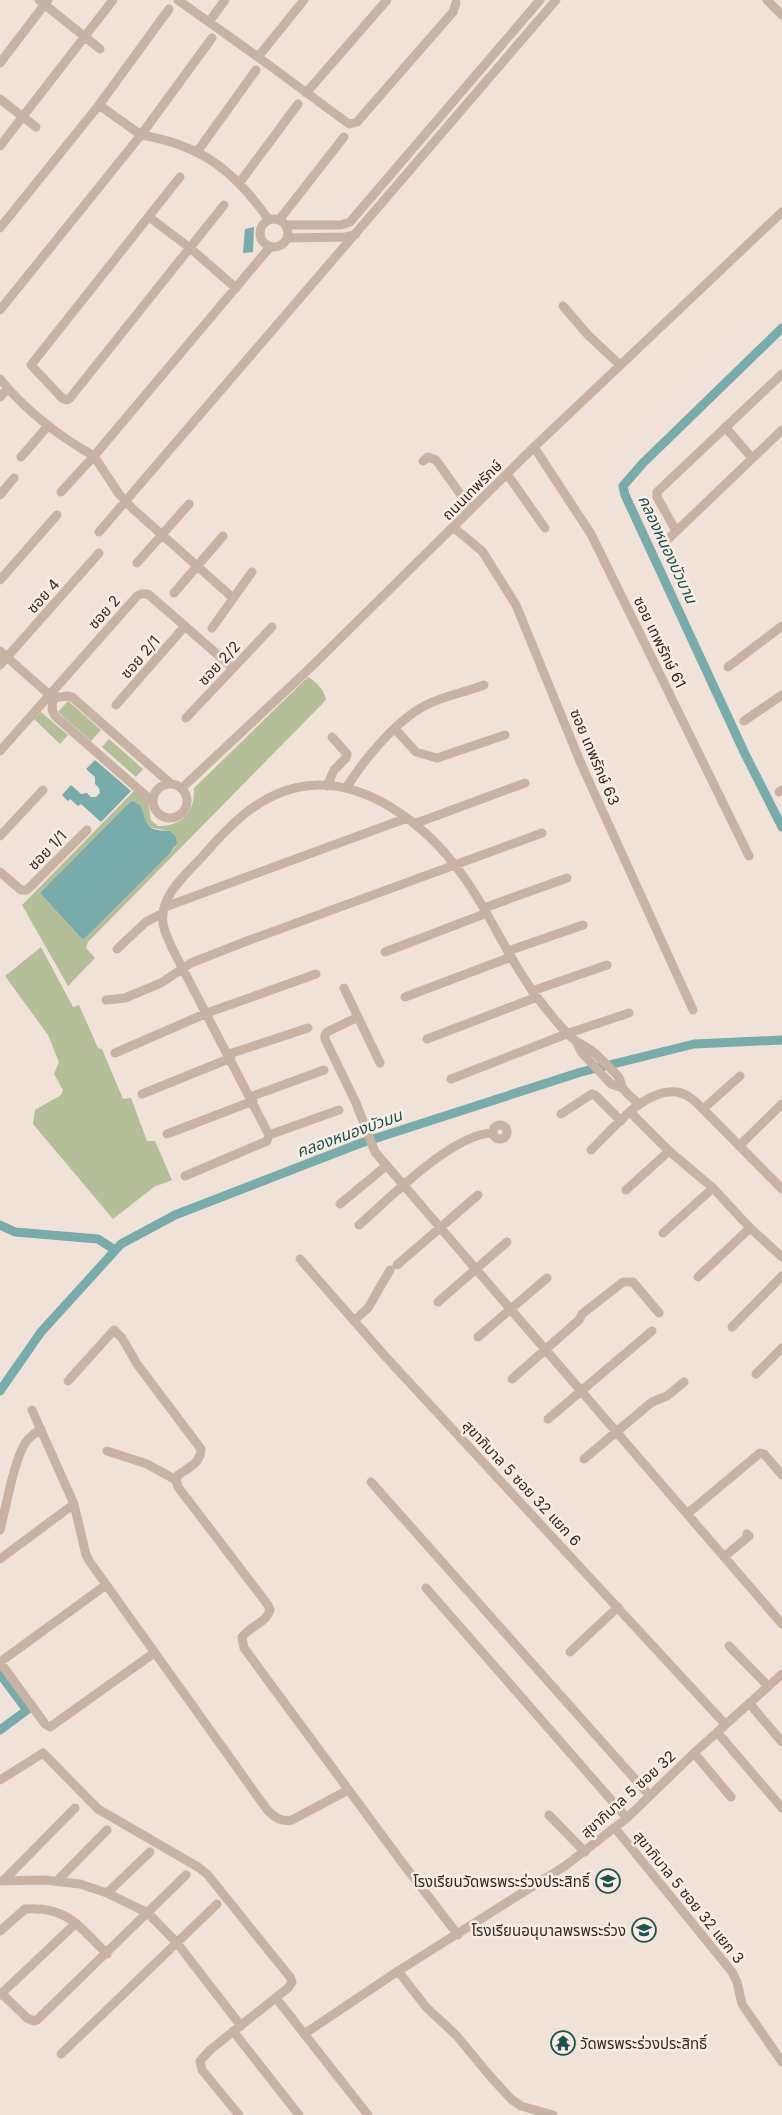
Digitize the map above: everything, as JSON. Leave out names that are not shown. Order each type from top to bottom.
[{"type":"street","points":[[0,146],[113,0]]},
{"type":"street","points":[[178,0],[345,122],[353,124],[453,12],[456,1]]},
{"type":"street","points":[[209,22],[225,0]]},
{"type":"street","points":[[258,57],[304,0]]},
{"type":"street","points":[[306,93],[387,0]]},
{"type":"street","points":[[99,105],[140,135],[164,139],[197,152],[218,165],[240,182],[269,220],[342,225],[350,222],[540,0]]},
{"type":"street","points":[[99,532],[556,0]]},
{"type":"street","points":[[767,0],[782,15]]},
{"type":"street","points":[[0,63],[44,2],[100,49]]},
{"type":"street","points":[[0,228],[99,105],[169,9]]},
{"type":"street","points":[[523,20],[532,28]]},
{"type":"street","points":[[0,310],[140,135],[212,38]]},
{"type":"street","points":[[197,152],[256,70]]},
{"type":"street","points":[[0,99],[36,127]]},
{"type":"street","points":[[240,182],[298,104]]},
{"type":"street","points":[[282,222],[344,137]]},
{"type":"street","points":[[180,177],[31,365],[62,398],[66,400],[70,398],[224,205]]},
{"type":"street","name":"ถนนเทพรักษ์","points":[[182,788],[309,669],[534,447],[782,212]]},
{"type":"street","points":[[149,217],[190,248],[236,288]]},
{"type":"street","points":[[269,220],[262,225],[259,234],[262,242],[270,247],[279,246],[287,238],[288,231],[282,222]]},
{"type":"street","points":[[350,222],[356,234]]},
{"type":"street","points":[[287,238],[345,237],[356,234]]},
{"type":"street","points":[[61,492],[94,456],[270,247]]},
{"type":"street","points":[[563,306],[588,335],[620,365]]},
{"type":"street","points":[[676,531],[656,492],[782,374]]},
{"type":"street","points":[[0,379],[18,401],[47,427],[94,456],[125,501],[233,598]]},
{"type":"street","points":[[0,397],[8,388]]},
{"type":"street","points":[[20,458],[47,427]]},
{"type":"street","points":[[725,427],[752,458]]},
{"type":"street","points":[[663,544],[782,430]]},
{"type":"street","name":"ซอย เทพรักษ์ 61","points":[[534,447],[591,534],[749,856]]},
{"type":"street","points":[[423,461],[428,457],[436,460],[471,509]]},
{"type":"street","points":[[507,474],[545,528]]},
{"type":"street","points":[[0,495],[14,478]]},
{"type":"street","points":[[137,562],[189,504]]},
{"type":"street","points":[[0,580],[57,515]]},
{"type":"street","name":"ซอย เทพรักษ์ 63","points":[[453,527],[482,551],[516,605],[582,766],[694,1010]]},
{"type":"street","points":[[174,593],[223,536]]},
{"type":"street","name":"ซอย 4","points":[[0,665],[4,654],[99,553]]},
{"type":"street","points":[[212,628],[252,572]]},
{"type":"street","name":"ซอย 2","points":[[0,751],[51,696],[139,594],[148,594],[233,668]]},
{"type":"street","name":"ซอย 2/1","points":[[116,705],[185,626]]},
{"type":"street","points":[[728,666],[782,626]]},
{"type":"street","name":"ซอย 2/2","points":[[186,718],[272,627]]},
{"type":"street","points":[[4,654],[51,696],[72,697],[170,784],[182,788],[185,792],[187,803],[185,808],[177,816],[167,817],[157,812],[153,802],[55,716],[52,710],[51,696]]},
{"type":"street","points":[[346,788],[364,763],[395,729],[426,705],[484,685]]},
{"type":"street","points":[[744,721],[782,695]]},
{"type":"street","points":[[395,729],[416,752],[437,758],[505,735]]},
{"type":"street","points":[[327,786],[334,770],[346,758],[347,754],[332,737]]},
{"type":"street","points":[[414,824],[525,783]]},
{"type":"street","points":[[153,802],[156,791],[160,787],[170,784]]},
{"type":"street","points":[[270,1135],[165,930],[164,910],[179,882],[213,844],[245,813],[262,802],[294,788],[327,786],[346,788],[390,805],[414,824],[456,866],[486,911],[535,994],[576,1041],[582,1053],[611,1084],[622,1088],[639,1104]]},
{"type":"street","points":[[0,836],[43,790]]},
{"type":"street","points":[[116,948],[146,922],[164,910],[407,818]]},
{"type":"street","name":"ซอย 1/1","points":[[0,872],[21,890],[27,890],[87,830]]},
{"type":"street","points":[[106,1000],[125,998],[161,983],[184,970],[191,963],[542,833]]},
{"type":"street","points":[[385,952],[567,878]]},
{"type":"street","points":[[405,997],[583,925]]},
{"type":"street","points":[[427,1039],[607,965]]},
{"type":"street","points":[[115,1052],[207,1013],[316,974]]},
{"type":"street","points":[[344,988],[380,1063]]},
{"type":"street","points":[[451,1079],[629,1013]]},
{"type":"street","points":[[358,1017],[327,1032],[325,1039],[356,1103],[373,1147],[386,1166],[582,1390],[782,1624]]},
{"type":"street","points":[[142,1094],[230,1056],[308,1028]]},
{"type":"street","points":[[576,1041],[589,1047],[613,1071],[619,1078],[622,1088]]},
{"type":"street","points":[[167,1134],[324,1070]]},
{"type":"street","points":[[703,1109],[740,1076]]},
{"type":"street","points":[[591,1150],[639,1104],[656,1096],[677,1092],[691,1098],[781,1184]]},
{"type":"street","points":[[561,1114],[592,1094],[621,1121]]},
{"type":"street","points":[[740,1146],[782,1104]]},
{"type":"street","points":[[184,1176],[267,1141],[270,1135],[339,1110]]},
{"type":"street","points":[[630,1112],[669,1151],[713,1188],[750,1228],[782,1257]]},
{"type":"street","points":[[359,1225],[442,1154],[484,1133],[493,1133]]},
{"type":"street","points":[[626,1190],[669,1151]]},
{"type":"street","points":[[340,1204],[386,1166]]},
{"type":"street","points":[[663,1233],[713,1188]]},
{"type":"street","points":[[355,1320],[368,1308],[394,1268],[478,1195]]},
{"type":"street","points":[[698,1277],[750,1228]]},
{"type":"street","points":[[438,1302],[507,1242]]},
{"type":"street","name":"สุขาภิบาล 5 ซอย 32 แยก 6","points":[[300,1258],[384,1355],[725,1724]]},
{"type":"street","points":[[732,1327],[782,1276]]},
{"type":"street","points":[[478,1337],[547,1278]]},
{"type":"street","points":[[512,1379],[579,1320],[582,1314],[623,1282],[633,1282],[659,1313]]},
{"type":"street","points":[[68,1381],[114,1330],[201,1449],[201,1456],[197,1462],[178,1475],[176,1480]]},
{"type":"street","points":[[548,1419],[652,1331]]},
{"type":"street","points":[[756,1374],[782,1348]]},
{"type":"street","points":[[584,1459],[652,1402],[667,1396],[684,1382]]},
{"type":"street","points":[[32,1410],[74,1504],[86,1555],[268,1811],[277,1819],[286,1822],[348,1790]]},
{"type":"street","points":[[0,1530],[24,1444],[41,1429]]},
{"type":"street","points":[[107,1451],[147,1464],[176,1480],[183,1494],[268,1605],[270,1610],[268,1615],[242,1637],[244,1648],[348,1790],[458,1935]]},
{"type":"street","points":[[687,1514],[760,1453],[764,1454],[782,1475]]},
{"type":"street","points":[[371,1482],[650,1796]]},
{"type":"street","points":[[0,1557],[74,1504]]},
{"type":"street","points":[[724,1557],[749,1536],[747,1534]]},
{"type":"street","points":[[106,1585],[0,1662],[45,1724],[50,1727],[154,1653]]},
{"type":"street","points":[[426,1588],[627,1818]]},
{"type":"street","points":[[570,1652],[618,1608]]},
{"type":"street","points":[[729,1646],[768,1686]]},
{"type":"street","name":"สุขาภิบาล 5 ซอย 32","points":[[304,2034],[398,1971],[458,1935],[585,1852],[627,1818],[725,1724],[782,1674]]},
{"type":"street","points":[[750,1703],[782,1742]]},
{"type":"street","points":[[717,1732],[782,1808]]},
{"type":"street","points":[[0,1780],[43,1753],[98,1809],[207,1874],[290,1977],[291,1986],[237,2028],[201,2059],[199,2064],[239,2115]]},
{"type":"street","points":[[694,1753],[731,1797]]},
{"type":"street","points":[[1,1881],[75,1808]]},
{"type":"street","points":[[550,1816],[585,1852]]},
{"type":"street","name":"สุขาภิบาล 5 ซอย 32 แยก 3","points":[[615,1828],[732,1972],[737,1982],[742,2004],[782,2062]]},
{"type":"street","points":[[57,1881],[107,1830]]},
{"type":"street","points":[[107,1893],[150,1852]]},
{"type":"street","points":[[76,1922],[1,1994],[27,2018],[34,2021],[107,1954],[186,1875]]},
{"type":"street","points":[[1,1881],[57,1881],[80,1884],[107,1893],[148,1914],[177,1943],[299,2115]]},
{"type":"street","points":[[61,2054],[217,1904]]},
{"type":"street","points":[[0,1931],[24,1908],[54,1910],[76,1922],[107,1954]]},
{"type":"street","points":[[398,1971],[426,2007],[456,2035],[511,2099],[521,2106],[553,2115]]},
{"type":"street","points":[[276,1998],[368,2115]]},
{"type":"green space","points":[[308,677],[320,687],[326,700],[88,942],[86,948],[95,958],[68,986],[22,905],[134,791],[148,802],[151,820],[158,826],[174,823],[186,816],[190,811],[194,797],[194,788]],"holes":[[[133,801],[140,805],[147,825],[170,831],[175,847],[83,940],[40,893],[130,802]]]},
{"type":"green space","points":[[68,701],[101,730],[91,741],[58,712]]},
{"type":"green space","points":[[41,712],[68,735],[60,744],[34,719]]},
{"type":"green space","points":[[109,739],[143,769],[136,777],[102,747]]},
{"type":"green space","points":[[41,947],[73,1007],[79,1005],[98,1048],[102,1049],[123,1099],[131,1098],[147,1141],[155,1141],[172,1180],[154,1187],[113,1219],[33,1124],[35,1110],[61,1095],[63,1090],[54,1074],[59,1062],[48,1035],[5,976]]},
{"type":"water","points":[[254,227],[253,252],[243,253],[245,229]]},
{"type":"water","points":[[95,760],[131,791],[101,822],[81,804],[78,806],[70,799],[68,801],[62,795],[71,785],[81,794],[87,793],[91,797],[96,797],[100,793],[99,788],[95,784],[95,777],[86,769]]},
{"type":"water","points":[[133,801],[140,805],[145,820],[150,827],[170,831],[176,837],[177,843],[169,854],[83,940],[40,893]]},
{"type":"waterway","name":"คลองหนองบัวบาน","points":[[782,328],[643,463],[623,486],[625,495],[745,754],[782,827]]},
{"type":"waterway","name":"คลองหนองบัวมน","points":[[0,1391],[41,1332],[121,1244],[175,1215],[361,1143],[581,1072],[694,1044],[782,1040]]},
{"type":"waterway","points":[[0,1225],[15,1232],[98,1239],[115,1250]]},
{"type":"waterway","name":"คลองหนองบัวมน","points":[[0,1674],[27,1710],[0,1730]]},
{"type":"place","name":"โรงเรียนวัดพรพระร่วงประสิทธิ์","points":[[608,1881]]},
{"type":"place","name":"โรงเรียนอนุบาลพรพระร่วง","points":[[644,1930]]},
{"type":"place","name":"วัดพรพระร่วงประสิทธิ์","points":[[563,2043]]}]
